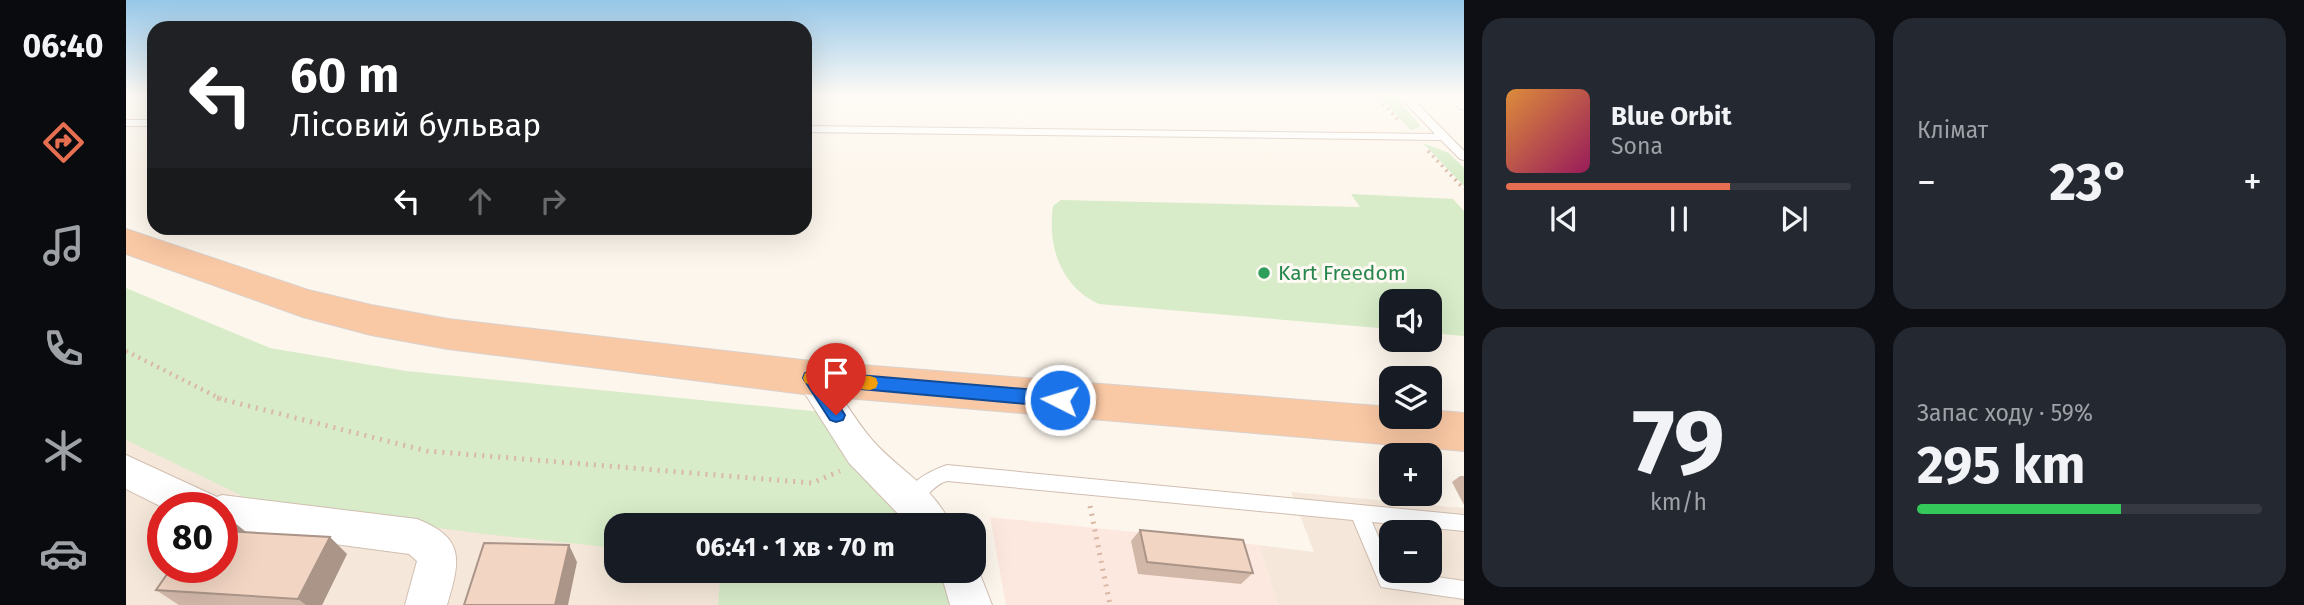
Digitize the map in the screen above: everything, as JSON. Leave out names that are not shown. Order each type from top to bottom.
[{"type":"highway","points":[[126,241],[303,303],[371,320],[447,334],[811,378],[1464,432]]},
{"type":"street","points":[[811,378],[861,452],[921,512]]},
{"type":"street","points":[[126,471],[170,492]]},
{"type":"street","points":[[238,514],[417,537],[438,553],[434,580],[426,605]]},
{"type":"street","points":[[964,583],[971,605]]},
{"type":"lane","points":[[1430,122],[1464,157]]},
{"type":"lane","points":[[126,123],[147,123]]},
{"type":"lane","points":[[812,129],[1444,137]]},
{"type":"lane","points":[[921,512],[934,477],[947,473],[1464,523]]},
{"type":"lane","points":[[1359,513],[1388,580],[1464,590]]},
{"type":"path","points":[[1401,122],[1409,130]]},
{"type":"path","points":[[1420,143],[1464,189]]},
{"type":"path","points":[[126,351],[225,401],[427,451],[812,483],[835,475],[861,452]]},
{"type":"path","points":[[1086,486],[1110,605]]},
{"type":"shaded area","points":[[126,335],[604,520],[604,583],[867,583],[869,605],[126,605]]},
{"type":"shaded area","points":[[1291,492],[1379,500],[1379,506],[1464,508],[1464,605],[1278,605],[1259,545],[1314,552]]},
{"type":"shaded area","points":[[990,517],[1259,545],[1278,605],[1006,605]]},
{"type":"green space","points":[[1404,122],[1418,122],[1420,125],[1411,130]]},
{"type":"green space","points":[[1423,143],[1449,153],[1464,168],[1464,186]]},
{"type":"green space","name":"Kart Freedom","points":[[1351,194],[1453,199],[1464,211],[1464,336],[1442,334],[1442,289],[1379,289],[1379,328],[1099,304],[1086,297],[1066,276],[1052,236],[1053,206],[1061,200],[1360,207]]},
{"type":"green space","points":[[126,288],[270,348],[406,371],[822,412],[900,513],[604,513],[604,547],[484,534],[259,504],[126,440]]},
{"type":"green space","points":[[720,583],[947,583],[955,605],[718,605]]},
{"type":"building","points":[[1140,530],[1243,540],[1253,573],[1147,562]]},
{"type":"building","points":[[238,532],[330,537],[298,599],[156,590],[161,583],[238,583]]},
{"type":"building","points":[[484,543],[569,545],[555,605],[464,605]]},
{"type":"slow traffic","points":[[812,378],[870,383]]},
{"type":"place","name":"Kart Freedom","points":[[1264,273]]},
{"type":"route","points":[[836,415],[811,378],[1060,400]]}]
